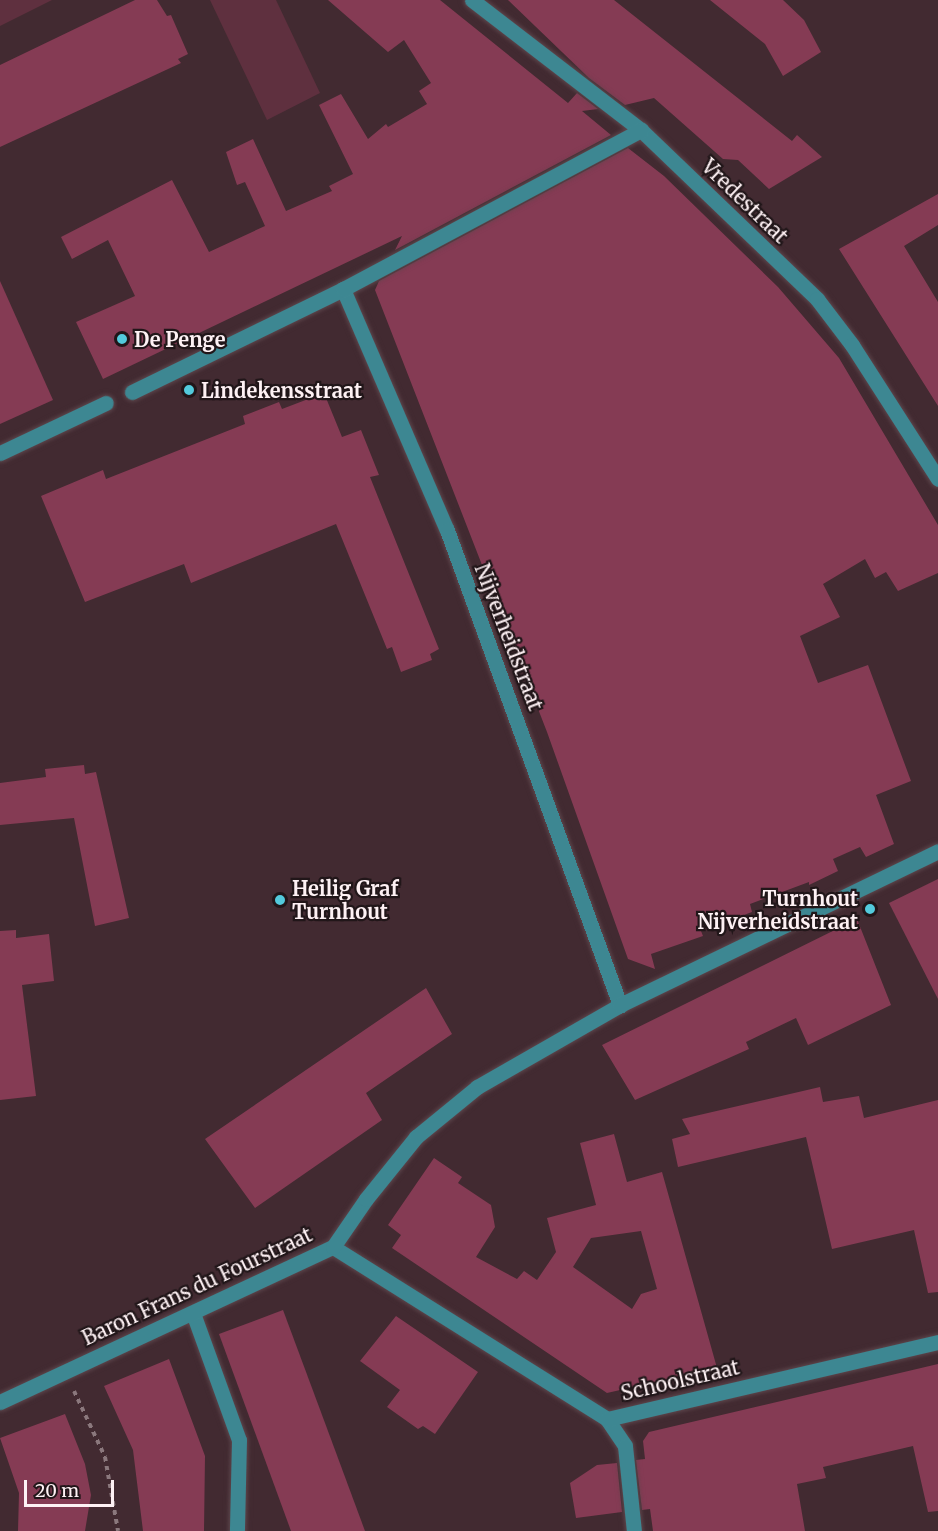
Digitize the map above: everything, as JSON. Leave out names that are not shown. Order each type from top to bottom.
[{"type":"street","name":"Vredestraat","points":[[471,0],[641,130],[817,299],[852,345],[938,479]]},
{"type":"street","points":[[132,392],[342,289],[641,130]]},
{"type":"street","name":"Nijverheidstraat","points":[[342,289],[447,530],[620,1005]]},
{"type":"street","points":[[0,453],[106,403]]},
{"type":"street","name":"Baron Frans du Fourstraat","points":[[0,1402],[90,1358],[193,1313],[333,1247],[366,1199],[416,1137],[477,1087],[620,1005],[938,851]]},
{"type":"street","name":"Schoolstraat","points":[[333,1247],[607,1419],[938,1342]]},
{"type":"street","points":[[193,1313],[239,1440],[237,1531]]},
{"type":"street","points":[[607,1419],[625,1446],[634,1531]]},
{"type":"path","points":[[64,1371],[105,1457],[118,1531]]},
{"type":"shaded area","points":[[0,0],[52,0],[0,26]]},
{"type":"shaded area","points":[[210,0],[276,0],[320,93],[267,120]]},
{"type":"building","points":[[135,0],[157,0],[167,16],[171,15],[188,54],[178,59],[181,63],[0,147],[0,65]]},
{"type":"building","points":[[328,0],[440,0],[568,103],[577,93],[598,109],[582,111],[611,135],[395,250],[402,236],[103,379],[76,322],[135,296],[108,240],[72,259],[61,237],[172,180],[209,252],[265,226],[245,182],[237,185],[226,152],[253,139],[286,211],[332,191],[329,186],[353,174],[319,105],[341,94],[368,139],[386,124],[388,127],[427,104],[419,91],[431,83],[404,40],[388,52]]},
{"type":"building","points":[[508,0],[614,0],[792,141],[797,135],[822,157],[769,189],[738,160],[723,159],[654,98],[625,105],[589,78]]},
{"type":"building","points":[[710,0],[783,0],[804,20],[821,52],[783,76],[765,44]]},
{"type":"building","points":[[628,148],[664,176],[778,287],[839,358],[938,525],[938,573],[898,591],[886,572],[875,578],[865,559],[823,584],[840,617],[800,636],[818,683],[868,665],[911,781],[876,795],[894,844],[866,857],[860,847],[833,859],[838,871],[809,885],[809,882],[750,904],[752,912],[701,931],[703,936],[651,954],[655,969],[628,959],[547,732],[375,290],[379,281]]},
{"type":"building","points":[[938,194],[938,225],[904,246],[938,302],[938,406],[839,249]]},
{"type":"building","points":[[0,281],[53,400],[0,424]]},
{"type":"building","points":[[324,393],[342,437],[361,430],[379,475],[370,477],[439,649],[430,654],[432,660],[401,672],[392,647],[387,649],[336,524],[191,583],[184,564],[85,602],[41,496],[103,470],[106,479],[245,424],[243,416],[279,402],[282,409]]},
{"type":"building","points":[[84,765],[85,774],[96,772],[129,918],[95,926],[74,818],[0,825],[0,783],[46,777],[45,769]]},
{"type":"building","points":[[938,879],[938,999],[889,903]]},
{"type":"building","points":[[857,919],[891,1005],[808,1045],[796,1018],[746,1042],[749,1049],[635,1100],[602,1045]]},
{"type":"building","points":[[16,930],[16,938],[49,934],[54,981],[22,985],[36,1096],[0,1100],[0,931]]},
{"type":"building","points":[[426,988],[452,1034],[366,1093],[382,1120],[255,1208],[205,1139]]},
{"type":"building","points":[[820,1087],[823,1102],[859,1096],[864,1118],[938,1100],[938,1292],[928,1293],[914,1230],[832,1249],[806,1137],[678,1167],[672,1139],[690,1134],[682,1119]]},
{"type":"building","points":[[614,1134],[627,1182],[662,1172],[717,1368],[607,1393],[392,1248],[401,1235],[388,1225],[434,1158],[462,1177],[458,1183],[491,1205],[495,1227],[476,1257],[517,1279],[524,1271],[537,1280],[556,1252],[547,1218],[596,1205],[580,1143]],"holes":[[[641,1231],[657,1289],[641,1294],[632,1309],[573,1267],[591,1238]]]},
{"type":"building","points":[[283,1310],[365,1531],[291,1531],[219,1334]]},
{"type":"building","points":[[396,1316],[478,1372],[435,1434],[423,1426],[418,1429],[387,1407],[400,1390],[360,1361]]},
{"type":"building","points":[[169,1359],[205,1456],[204,1531],[143,1531],[133,1450],[104,1386]]},
{"type":"building","points":[[938,1364],[938,1511],[928,1512],[913,1446],[823,1467],[826,1478],[797,1484],[805,1531],[653,1531],[650,1509],[642,1510],[636,1460],[645,1459],[643,1441],[649,1432]]},
{"type":"building","points":[[65,1414],[85,1464],[91,1495],[85,1531],[18,1531],[19,1493],[0,1438]]},
{"type":"building","points":[[617,1463],[622,1512],[576,1518],[570,1483],[597,1465]]},
{"type":"place","name":"De Penge","points":[[122,339]]},
{"type":"place","name":"Lindekensstraat","points":[[189,390]]},
{"type":"place","name":"Heilig Graf Turnhout","points":[[280,900]]},
{"type":"place","name":"Turnhout Nijverheidstraat","points":[[870,909]]}]
